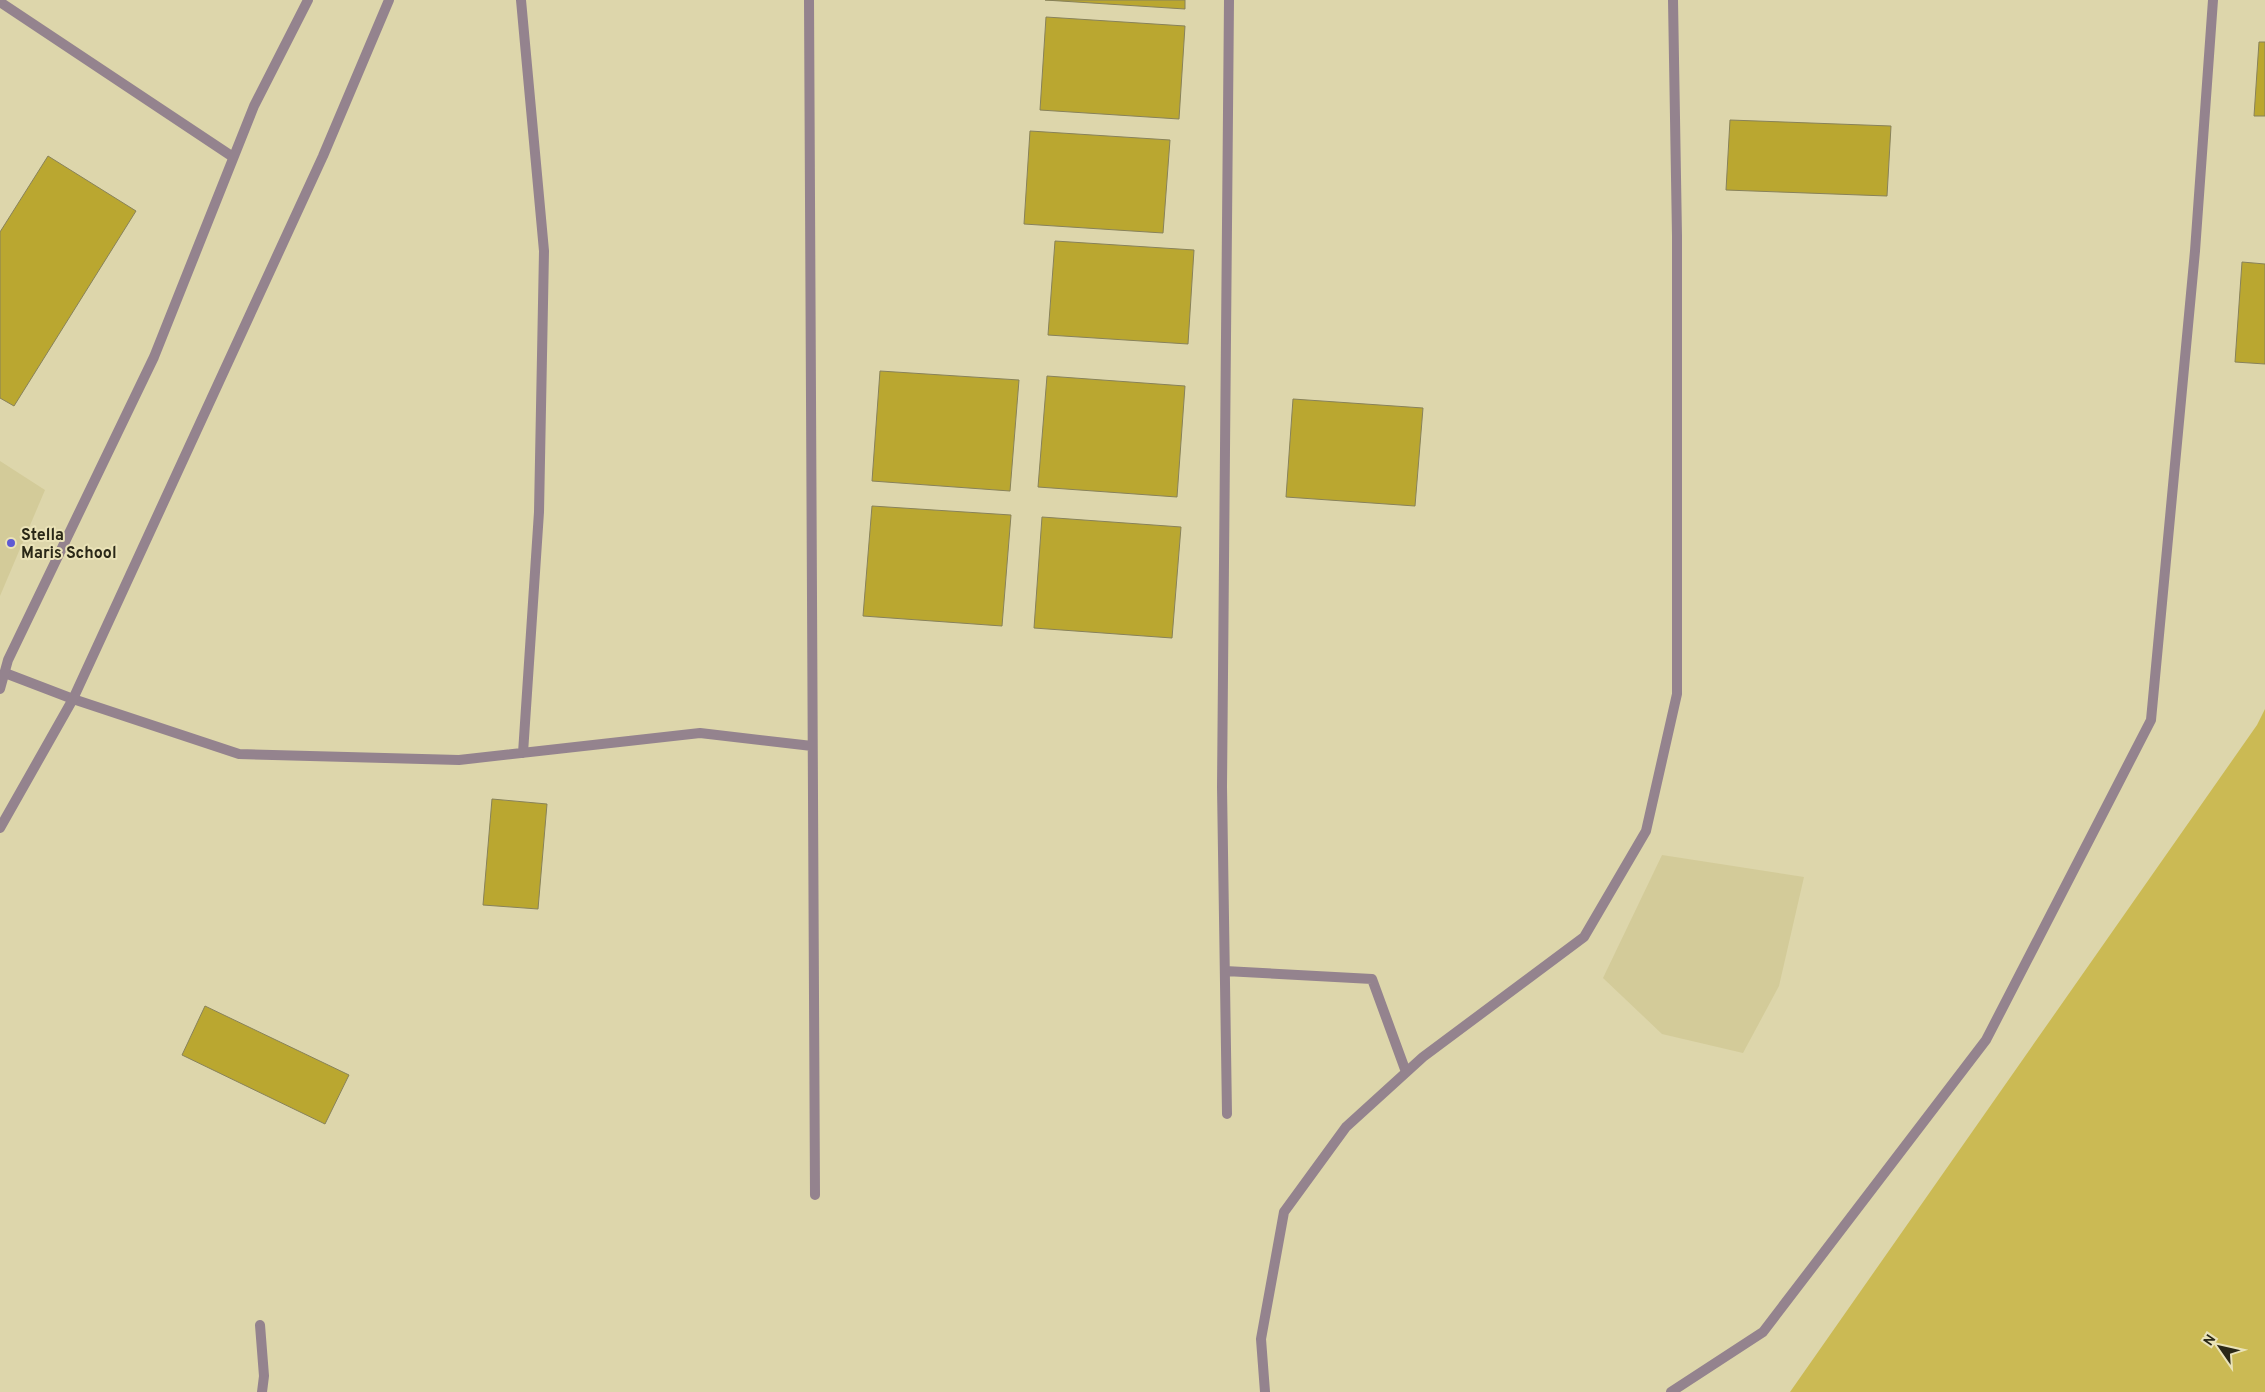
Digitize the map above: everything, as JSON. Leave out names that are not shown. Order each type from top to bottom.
[{"type":"street","points":[[0,689],[8,660],[154,357],[254,106],[308,0]]},
{"type":"street","points":[[0,828],[73,699],[323,156],[389,0]]},
{"type":"street","points":[[521,0],[544,251],[539,512],[523,752]]},
{"type":"street","points":[[809,0],[816,1195]]},
{"type":"street","points":[[1227,1114],[1222,777],[1229,0]]},
{"type":"street","points":[[1265,1392],[1262,1339],[1284,1212],[1346,1127],[1406,1072],[1423,1057],[1584,937],[1646,831],[1677,694],[1677,236],[1673,0]]},
{"type":"street","points":[[1671,1392],[1763,1332],[1986,1040],[2151,720],[2195,252],[2213,0]]},
{"type":"street","points":[[0,2],[233,157]]},
{"type":"street","points":[[5,673],[73,699],[238,754],[459,760],[700,733],[812,746]]},
{"type":"street","points":[[1225,970],[1372,979],[1406,1072]]},
{"type":"street","points":[[260,1325],[264,1376],[262,1392]]},
{"type":"shaded area","name":"Stella Maris School","points":[[0,461],[45,490],[0,596]]},
{"type":"shaded area","points":[[2265,709],[2265,1392],[1790,1392],[2257,725]]},
{"type":"shaded area","points":[[1662,855],[1804,877],[1779,986],[1743,1053],[1662,1034],[1603,978]]},
{"type":"building","points":[[1045,0],[1185,0],[1185,9]]},
{"type":"building","points":[[1046,17],[1185,26],[1179,119],[1040,110]]},
{"type":"building","points":[[2259,42],[2265,42],[2265,116],[2254,116]]},
{"type":"building","points":[[1730,120],[1891,126],[1887,196],[1726,190]]},
{"type":"building","points":[[1030,131],[1170,140],[1163,233],[1024,224]]},
{"type":"building","points":[[48,156],[136,211],[14,406],[0,398],[0,232]]},
{"type":"building","points":[[1055,241],[1194,250],[1188,344],[1048,335]]},
{"type":"building","points":[[2242,262],[2265,264],[2265,364],[2235,362]]},
{"type":"building","points":[[880,371],[1019,380],[1010,491],[872,481]]},
{"type":"building","points":[[1047,376],[1185,386],[1177,497],[1038,487]]},
{"type":"building","points":[[1293,399],[1423,408],[1415,506],[1286,497]]},
{"type":"building","points":[[872,506],[1011,515],[1002,626],[863,616]]},
{"type":"building","points":[[1042,517],[1181,527],[1172,638],[1034,628]]},
{"type":"building","points":[[492,799],[547,804],[538,909],[483,905]]},
{"type":"building","points":[[205,1006],[349,1075],[325,1124],[182,1055]]},
{"type":"place","name":"Stella Maris School","points":[[11,543]]}]
